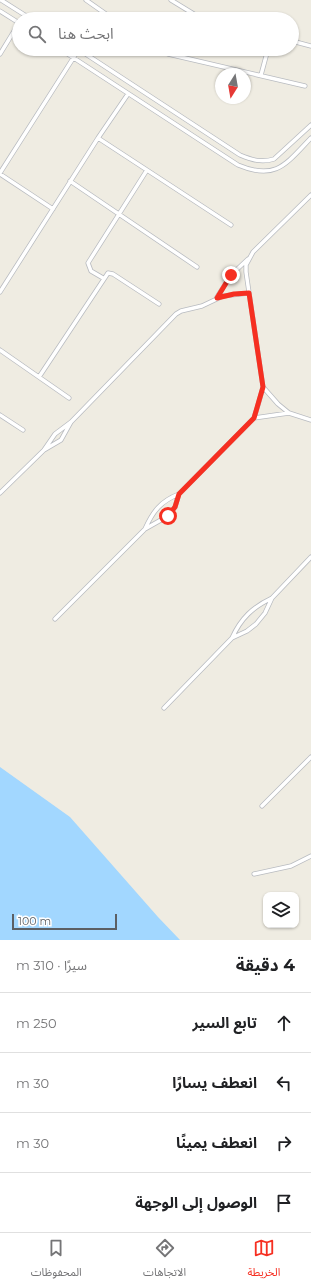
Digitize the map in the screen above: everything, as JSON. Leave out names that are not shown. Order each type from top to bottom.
[{"type":"lane","points":[[1,0],[20,12]]},
{"type":"lane","points":[[86,0],[103,12]]},
{"type":"lane","points":[[171,0],[191,12]]},
{"type":"lane","points":[[0,11],[12,19]]},
{"type":"lane","points":[[0,54],[12,34]]},
{"type":"lane","points":[[299,43],[311,46]]},
{"type":"lane","points":[[70,56],[238,165],[256,171],[268,172],[279,168],[311,138]]},
{"type":"lane","points":[[90,56],[240,155],[250,159],[267,162],[274,159],[311,125]]},
{"type":"lane","points":[[172,56],[305,86]]},
{"type":"lane","points":[[261,75],[266,56]]},
{"type":"lane","points":[[53,209],[0,173],[73,58]]},
{"type":"lane","points":[[0,292],[98,138],[128,94]]},
{"type":"lane","points":[[98,138],[231,225]]},
{"type":"lane","points":[[103,278],[91,271],[88,263],[147,170]]},
{"type":"lane","points":[[70,182],[197,267]]},
{"type":"lane","points":[[217,298],[231,275],[311,195]]},
{"type":"lane","points":[[55,618],[145,528],[157,507],[166,499],[179,494],[254,418],[263,387],[246,272],[249,258]]},
{"type":"lane","points":[[39,377],[103,278],[108,273],[113,274],[159,304]]},
{"type":"lane","points":[[0,284],[6,282]]},
{"type":"lane","points":[[0,493],[44,450],[55,434],[71,422],[176,314],[181,311],[202,306],[217,298],[234,294],[249,293]]},
{"type":"lane","points":[[0,350],[69,398]]},
{"type":"lane","points":[[263,387],[278,404],[289,413],[311,420]]},
{"type":"lane","points":[[254,418],[289,413]]},
{"type":"lane","points":[[0,415],[23,430]]},
{"type":"lane","points":[[44,450],[61,440],[71,422]]},
{"type":"lane","points":[[145,528],[168,516],[175,507],[179,494]]},
{"type":"lane","points":[[232,638],[248,631],[256,624],[265,613],[272,598],[311,557]]},
{"type":"lane","points":[[164,708],[232,638],[239,624],[246,615],[256,606],[272,598]]},
{"type":"lane","points":[[262,806],[311,757]]},
{"type":"lane","points":[[254,874],[291,866],[311,856]]},
{"type":"water","points":[[0,767],[70,817],[180,940],[0,940]]},
{"type":"route","points":[[168,516],[175,507],[179,494],[254,418],[263,387],[249,293],[234,294],[217,298],[231,275]]}]
